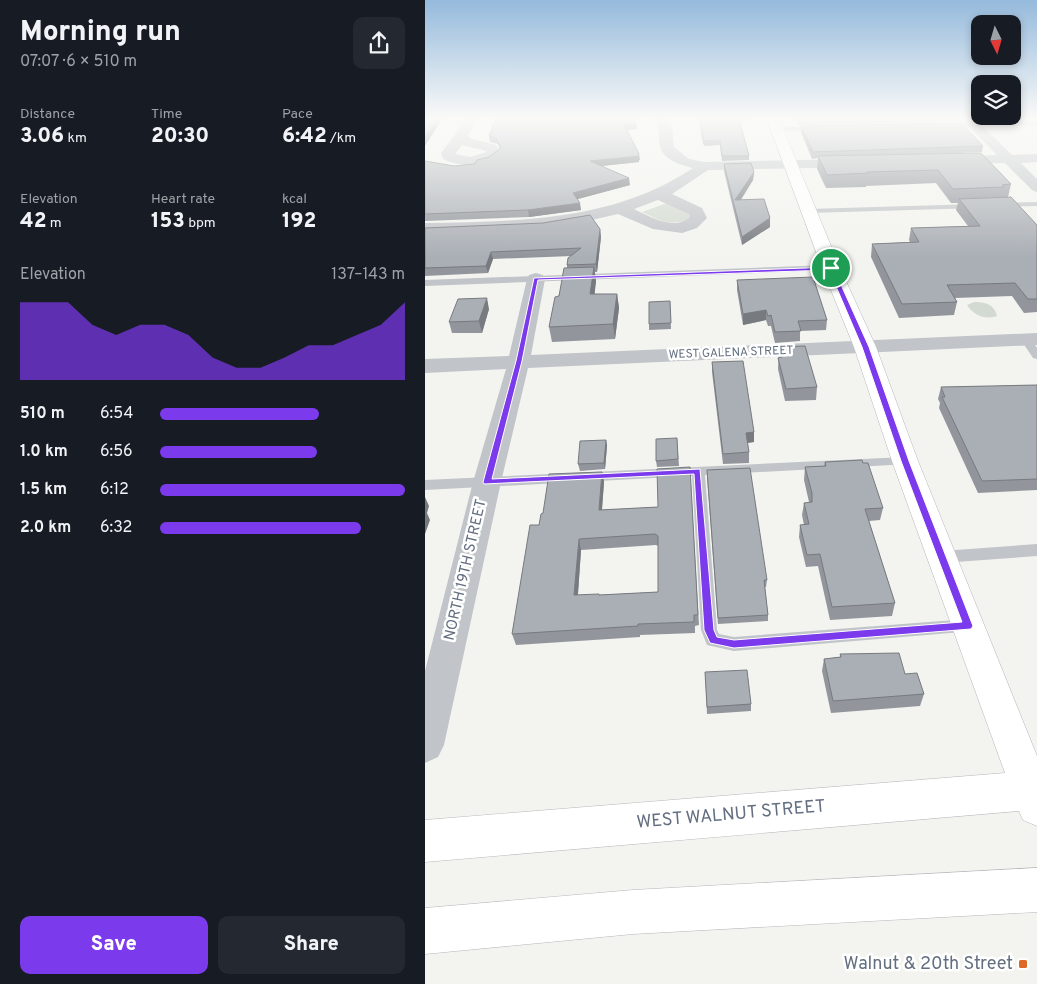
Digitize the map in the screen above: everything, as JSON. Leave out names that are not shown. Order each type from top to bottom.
[{"type":"main road","points":[[790,165],[865,347],[905,461],[1035,795]]},
{"type":"main road","name":"WEST WALNUT STREET","points":[[425,841],[1035,795]]},
{"type":"main road","points":[[425,931],[633,912],[1037,890]]},
{"type":"street","points":[[700,165],[793,165]]},
{"type":"street","points":[[1014,165],[1037,187]]},
{"type":"street","points":[[425,228],[518,224],[581,216],[619,208],[660,194],[705,166]]},
{"type":"street","points":[[619,208],[652,224],[667,228],[691,224],[699,218],[696,211],[660,194]]},
{"type":"street","name":"NORTH 19TH STREET","points":[[425,745],[487,482],[519,361],[536,279]]},
{"type":"street","name":"WEST GALENA STREET","points":[[425,366],[865,347],[1033,345]]},
{"type":"lane","points":[[809,211],[1037,204]]},
{"type":"lane","points":[[425,283],[831,268]]},
{"type":"lane","points":[[425,485],[905,461]]},
{"type":"lane","points":[[698,471],[709,630],[713,640],[734,644],[968,626]]},
{"type":"lane","points":[[942,557],[1037,550]]},
{"type":"shaded area","points":[[667,203],[688,212],[691,218],[684,221],[666,222],[642,212]]},
{"type":"shaded area","points":[[974,302],[989,304],[997,316],[989,318],[977,314],[967,305]]},
{"type":"building","points":[[425,165],[599,165],[629,178],[573,193],[580,203],[528,210],[425,214]]},
{"type":"building","points":[[724,165],[752,165],[754,172],[735,200],[764,199],[770,218],[742,237]]},
{"type":"building","points":[[822,165],[993,165],[1011,184],[1002,185],[1004,187],[953,189],[938,170],[827,175]]},
{"type":"building","points":[[1011,197],[1037,225],[1037,299],[1028,299],[1015,283],[947,285],[957,302],[902,304],[872,244],[919,242],[911,228],[980,226],[959,199]]},
{"type":"building","points":[[590,215],[600,229],[596,264],[567,265],[568,258],[581,248],[491,252],[486,266],[425,268],[425,228],[543,223]]},
{"type":"building","points":[[594,267],[590,294],[617,294],[613,324],[549,327],[555,297],[559,296],[564,268]]},
{"type":"building","points":[[813,277],[827,320],[798,321],[801,331],[775,332],[771,315],[768,316],[766,310],[743,314],[737,280]]},
{"type":"building","points":[[487,298],[479,321],[449,322],[458,299]]},
{"type":"building","points":[[670,301],[671,323],[649,324],[649,302]]},
{"type":"building","points":[[805,346],[817,387],[786,389],[778,358],[782,357],[779,347]]},
{"type":"building","points":[[743,361],[754,432],[746,433],[749,452],[723,454],[712,362]]},
{"type":"building","points":[[1037,385],[1037,479],[982,481],[942,397],[945,397],[941,387]]},
{"type":"building","points":[[677,438],[678,459],[656,461],[656,439]]},
{"type":"building","points":[[606,440],[604,463],[578,464],[580,441]]},
{"type":"building","points":[[862,460],[863,463],[868,463],[883,508],[865,509],[895,603],[832,607],[820,554],[807,555],[800,525],[809,524],[804,503],[812,502],[812,493],[805,467],[826,466],[825,462]]},
{"type":"building","points":[[690,467],[698,615],[694,615],[694,622],[638,624],[638,626],[512,634],[530,525],[539,525],[541,514],[543,513],[549,474],[602,472],[599,510],[658,507],[657,469]],"holes":[[[655,534],[658,536],[658,592],[574,595],[579,539]]]},
{"type":"building","points":[[750,468],[767,580],[764,580],[768,615],[718,618],[707,470]]},
{"type":"building","points":[[899,653],[905,674],[917,673],[924,694],[833,701],[824,659],[841,657],[840,654]]},
{"type":"building","points":[[747,670],[751,704],[707,707],[705,672]]},
{"type":"place","name":"Walnut & 20th Street","points":[[1023,964]]},
{"type":"route","points":[[831,268],[865,347],[905,461],[968,626],[734,644],[713,640],[709,630],[698,471],[487,482],[519,361],[536,279],[831,268]]}]
